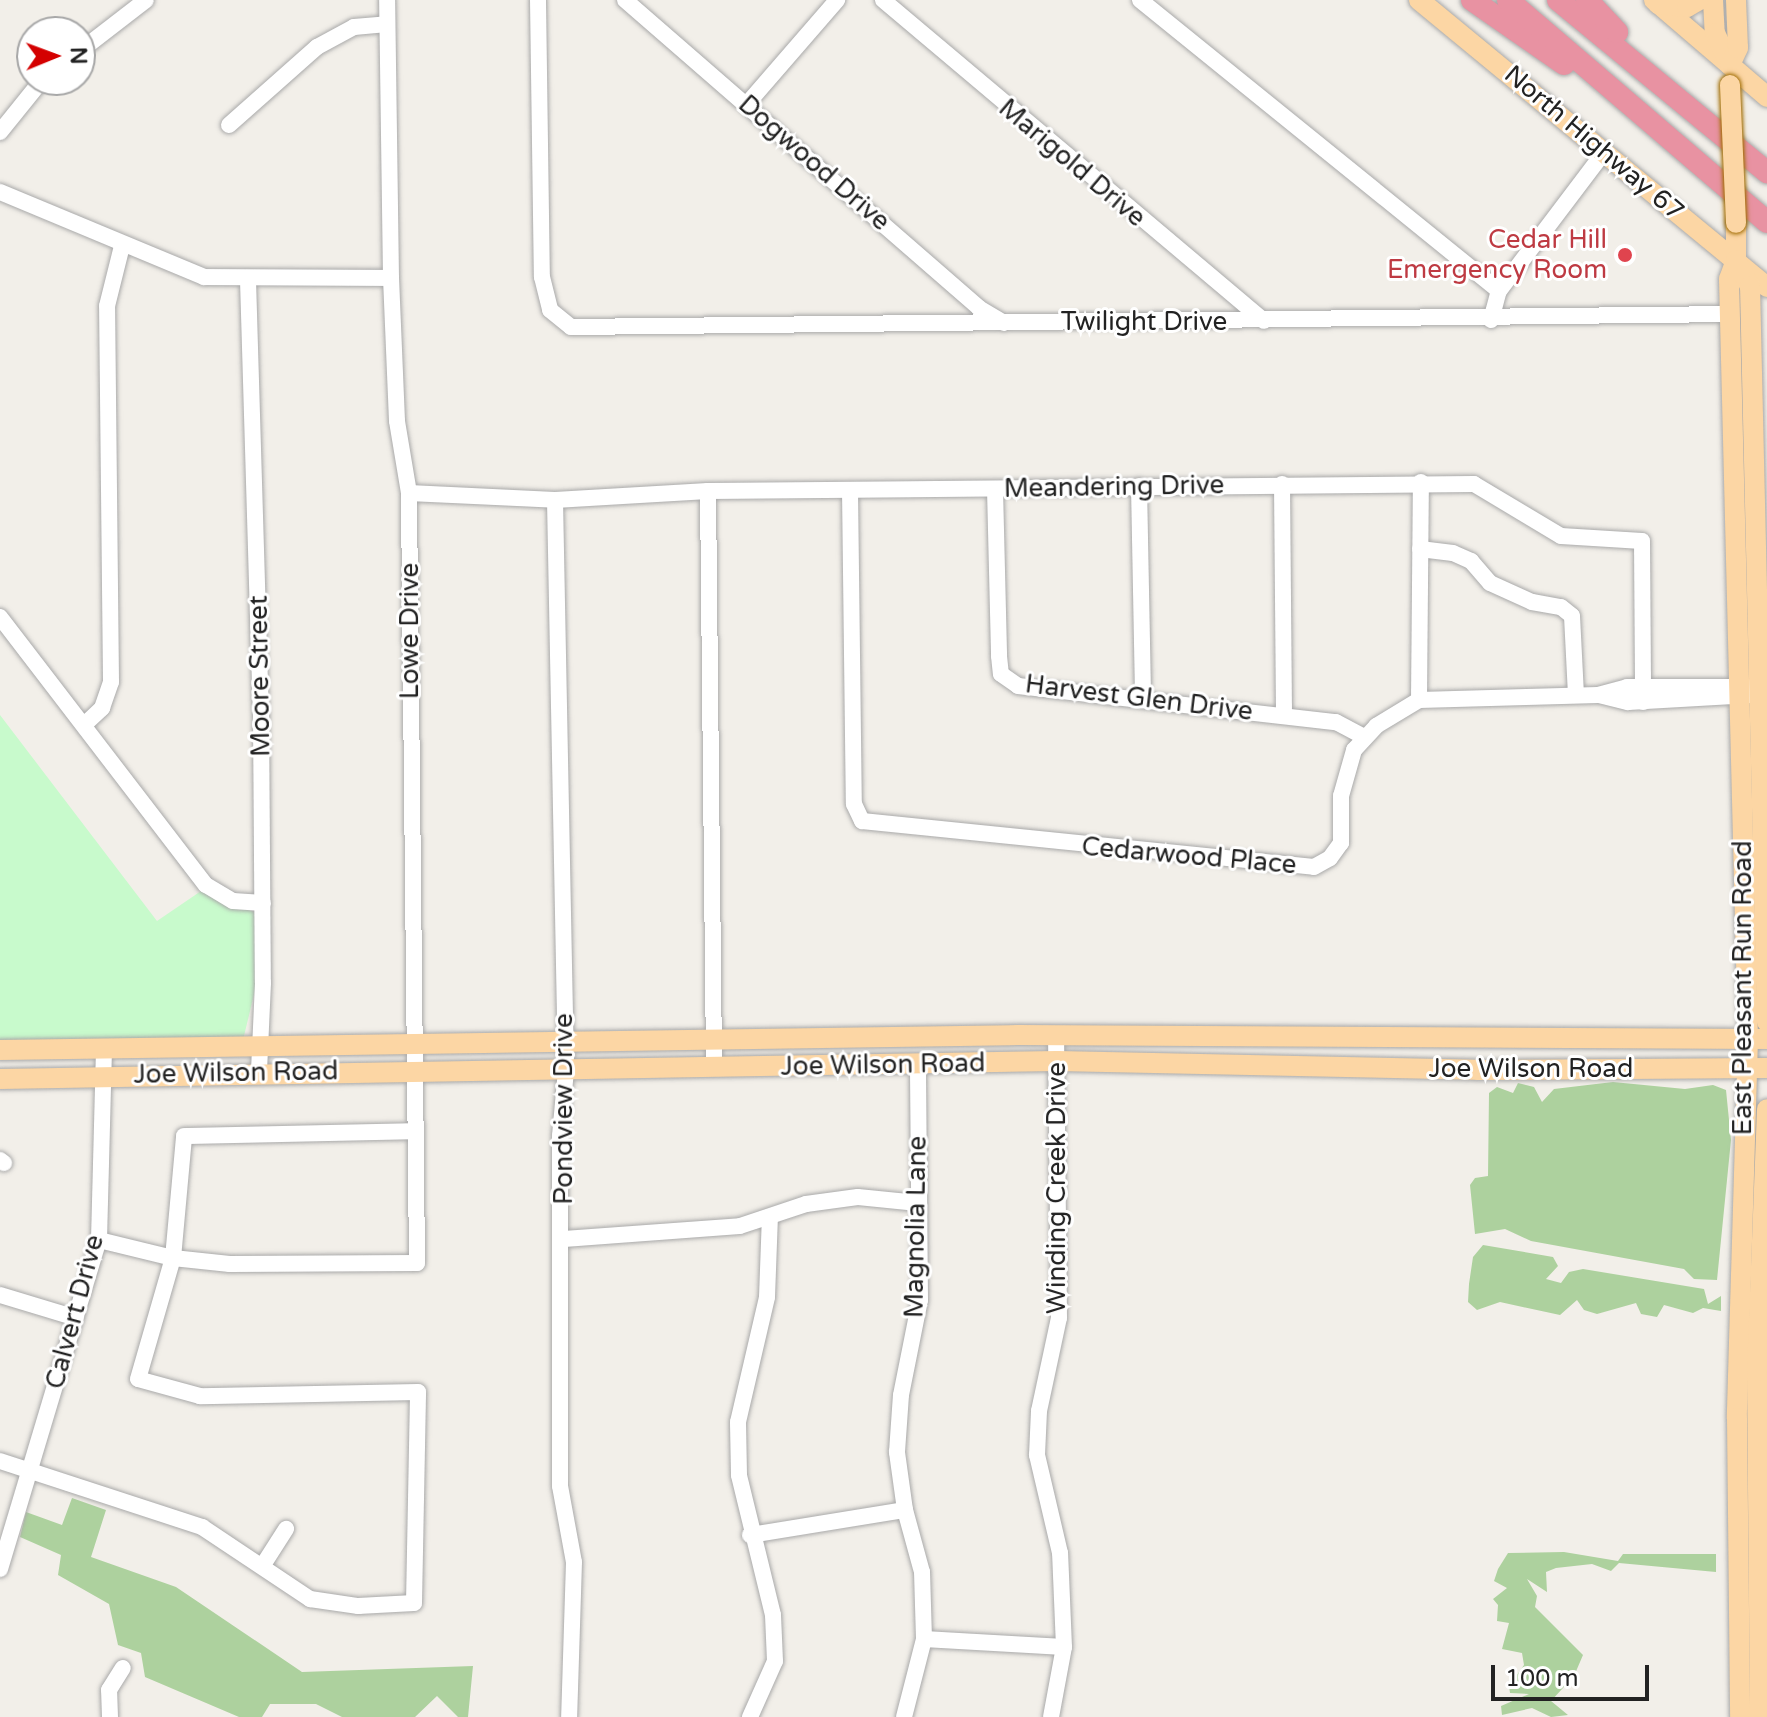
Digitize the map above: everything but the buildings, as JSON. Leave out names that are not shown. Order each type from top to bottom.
[{"type":"highway","points":[[1472,0],[1679,146]]},
{"type":"highway","points":[[1508,0],[1767,222]]},
{"type":"highway","points":[[1558,0],[1767,172]]},
{"type":"highway","points":[[1587,0],[1681,100]]},
{"type":"main road","name":"North Highway 67","points":[[1419,0],[1767,287]]},
{"type":"main road","points":[[1656,2],[1687,7],[1699,0]]},
{"type":"main road","name":"East Pleasant Run Road","points":[[1713,0],[1715,33],[1730,75],[1736,260],[1729,279],[1740,692],[1757,1039],[1737,1418],[1758,1601],[1740,1717]]},
{"type":"main road","name":"East Pleasant Run Road","points":[[1730,75],[1738,48],[1736,0]]},
{"type":"main road","points":[[1656,2],[1730,75],[1767,97]]},
{"type":"main road","name":"East Pleasant Run Road","points":[[1736,260],[1750,286],[1765,751],[1767,1022]]},
{"type":"main road","points":[[1752,377],[1767,325]]},
{"type":"main road","name":"Joe Wilson Road","points":[[0,1050],[258,1043],[713,1038],[1757,1039]]},
{"type":"main road","name":"Joe Wilson Road","points":[[0,1079],[259,1072],[918,1067],[1057,1061],[1477,1070],[1757,1068]]},
{"type":"main road","name":"East Pleasant Run Road","points":[[1760,1717],[1757,1327],[1767,1109]]},
{"type":"street","points":[[96,39],[146,0]]},
{"type":"street","name":"Lowe Drive","points":[[173,1258],[299,1265],[417,1263],[409,493],[397,421],[391,278],[387,0]]},
{"type":"street","name":"Twilight Drive","points":[[538,0],[542,277],[545,299],[560,321],[582,328],[1491,320],[1730,314]]},
{"type":"street","name":"Dogwood Drive","points":[[625,0],[979,308],[1004,323]]},
{"type":"street","points":[[747,104],[837,0]]},
{"type":"street","name":"Marigold Drive","points":[[883,0],[1264,321]]},
{"type":"street","points":[[1140,0],[1499,291]]},
{"type":"street","points":[[229,125],[317,47],[354,27],[387,24]]},
{"type":"street","points":[[0,132],[29,96]]},
{"type":"street","points":[[1491,320],[1499,291],[1604,152]]},
{"type":"street","points":[[0,192],[181,272],[248,280],[391,278]]},
{"type":"street","points":[[84,725],[102,708],[111,682],[107,306],[122,246]]},
{"type":"street","name":"Moore Street","points":[[248,280],[250,439],[257,490],[263,903],[259,1072]]},
{"type":"street","name":"Meandering Drive","points":[[409,493],[555,500],[708,491],[1454,481],[1492,491],[1536,526],[1561,536],[1642,541],[1643,694]]},
{"type":"street","points":[[1421,482],[1419,700],[1761,691]]},
{"type":"street","points":[[1282,484],[1284,716]]},
{"type":"street","points":[[1139,486],[1143,700]]},
{"type":"street","name":"Harvest Glen Drive","points":[[995,489],[1001,674],[1018,686],[1336,722],[1364,737]]},
{"type":"street","name":"Cedarwood Place","points":[[850,490],[854,804],[862,821],[1314,867],[1330,858],[1341,843],[1345,772],[1364,737],[1419,700]]},
{"type":"street","points":[[708,491],[714,1067]]},
{"type":"street","name":"Pondview Drive","points":[[555,500],[566,1042],[560,1136],[564,1239],[560,1486],[574,1562],[569,1717]]},
{"type":"street","points":[[1420,549],[1453,553],[1471,561],[1490,583],[1532,602],[1561,607],[1572,616],[1576,695]]},
{"type":"street","points":[[0,617],[206,885],[233,901],[263,903]]},
{"type":"street","name":"Winding Creek Drive","points":[[1051,1717],[1064,1647],[1060,1553],[1037,1455],[1039,1411],[1059,1318],[1056,1036]]},
{"type":"street","name":"Calvert Drive","points":[[0,1569],[99,1240],[104,1048]]},
{"type":"street","name":"Magnolia Lane","points":[[904,1717],[924,1639],[922,1572],[905,1510],[897,1452],[901,1395],[920,1300],[918,1067]]},
{"type":"street","points":[[0,1461],[202,1527],[322,1603],[414,1603],[418,1392],[200,1396],[138,1379],[173,1258],[184,1136],[415,1131]]},
{"type":"street","points":[[564,1239],[663,1234],[770,1217],[806,1204],[858,1197],[918,1203]]},
{"type":"street","points":[[750,1717],[775,1661],[773,1615],[750,1535],[739,1475],[738,1422],[767,1297],[770,1217]]},
{"type":"street","points":[[99,1240],[173,1258]]},
{"type":"street","points":[[0,1295],[76,1318]]},
{"type":"street","points":[[750,1535],[905,1510]]},
{"type":"street","points":[[263,1565],[286,1529]]},
{"type":"street","points":[[924,1639],[1064,1647]]},
{"type":"street","points":[[110,1717],[109,1690],[123,1668]]},
{"type":"green space","points":[[0,715],[157,921],[204,889],[258,914],[258,978],[243,1040],[0,1045]]},
{"type":"green space","points":[[1613,1082],[1685,1089],[1713,1085],[1726,1090],[1731,1140],[1717,1280],[1694,1279],[1684,1269],[1531,1241],[1505,1229],[1475,1234],[1470,1185],[1475,1178],[1488,1176],[1489,1093],[1497,1087],[1513,1093],[1518,1083],[1534,1087],[1542,1102],[1554,1089]]},
{"type":"green space","points":[[1483,1245],[1553,1257],[1558,1266],[1546,1279],[1561,1283],[1569,1272],[1583,1269],[1704,1289],[1708,1304],[1721,1296],[1721,1311],[1703,1308],[1693,1313],[1664,1305],[1657,1317],[1641,1314],[1636,1303],[1597,1314],[1584,1310],[1577,1300],[1560,1315],[1500,1302],[1477,1310],[1468,1302],[1469,1284],[1473,1257]]},
{"type":"green space","points":[[72,1498],[106,1510],[91,1557],[176,1587],[302,1672],[473,1666],[468,1717],[458,1717],[437,1696],[415,1717],[342,1717],[316,1704],[270,1704],[262,1717],[239,1717],[145,1677],[141,1653],[118,1645],[109,1604],[58,1575],[61,1555],[20,1537],[26,1512],[62,1525]]},
{"type":"green space","points":[[1564,1552],[1618,1561],[1623,1554],[1716,1554],[1716,1572],[1619,1563],[1611,1571],[1592,1564],[1556,1568],[1546,1572],[1547,1592],[1527,1579],[1537,1596],[1535,1607],[1583,1655],[1574,1676],[1551,1701],[1568,1715],[1551,1717],[1532,1708],[1502,1715],[1501,1706],[1529,1694],[1510,1693],[1509,1686],[1524,1665],[1522,1653],[1502,1649],[1509,1623],[1497,1621],[1498,1605],[1493,1599],[1507,1588],[1494,1581],[1498,1569],[1508,1553]]},
{"type":"place","name":"Cedar Hill Emergency Room","points":[[1625,255]]}]
